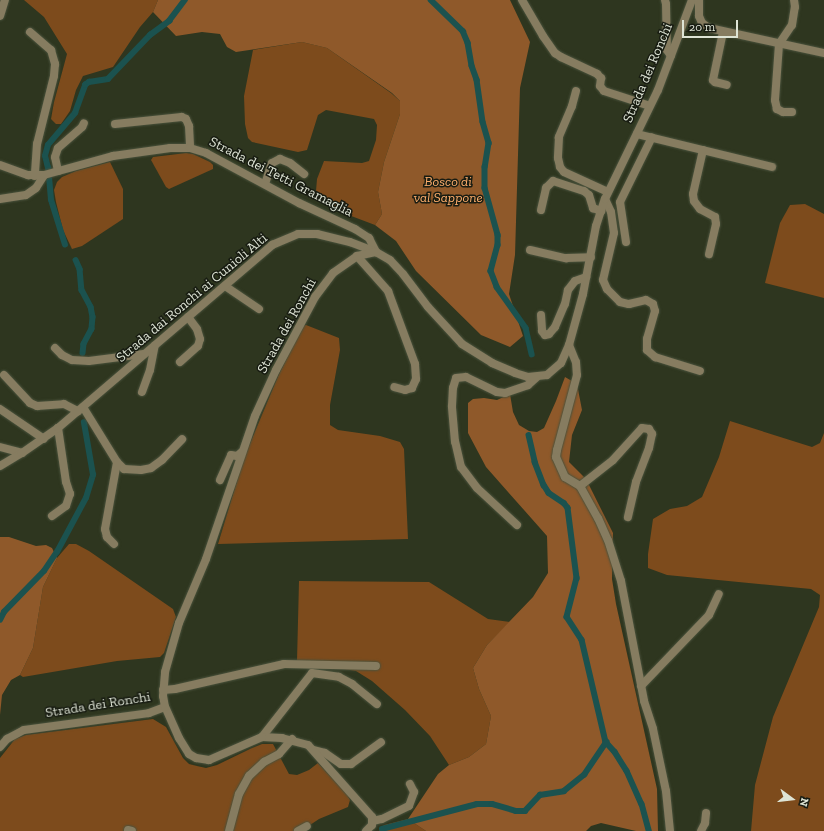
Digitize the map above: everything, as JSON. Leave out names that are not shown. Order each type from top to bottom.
[{"type":"street","points":[[0,16],[6,0]]},
{"type":"street","points":[[522,0],[543,36],[555,53],[598,74],[601,78],[600,86],[604,91],[650,106]]},
{"type":"street","points":[[664,0],[666,4],[667,50],[671,56]]},
{"type":"street","name":"Strada dei Ronchi","points":[[517,525],[477,488],[460,467],[455,442],[452,406],[453,388],[456,378],[466,376],[497,392],[505,393],[528,386],[537,377],[547,375],[561,363],[569,345],[601,211],[606,196],[650,106],[692,0]]},
{"type":"street","points":[[699,0],[699,16],[702,23],[708,28],[824,53]]},
{"type":"street","points":[[792,112],[783,112],[777,108],[775,100],[779,44],[792,25],[795,7],[794,0]]},
{"type":"street","points":[[30,32],[51,50],[55,64],[54,76],[37,144],[35,176]]},
{"type":"street","points":[[723,32],[713,80],[715,82],[727,85]]},
{"type":"street","points":[[576,91],[572,106],[559,136],[558,158],[560,167],[564,172],[606,196],[611,212],[614,233],[604,280],[607,289],[620,302],[629,304],[646,300],[652,304],[655,311],[646,339],[647,350],[655,357],[700,371]]},
{"type":"street","points":[[115,124],[182,117],[186,119],[189,126],[190,148]]},
{"type":"street","points":[[56,172],[55,157],[58,148],[82,127],[84,123]]},
{"type":"street","name":"Strada dei Ronchi","points":[[637,134],[772,167]]},
{"type":"street","points":[[626,242],[620,202],[652,137]]},
{"type":"street","name":"Strada dei Tetti Gramaglia","points":[[0,165],[35,176],[56,172],[113,156],[170,148],[190,148],[206,153],[299,204],[355,229],[368,238],[376,252]]},
{"type":"street","points":[[704,150],[693,194],[694,201],[700,209],[715,217],[716,224],[709,254]]},
{"type":"street","points":[[265,184],[272,164],[280,159],[290,163],[304,174]]},
{"type":"street","points":[[0,199],[26,196],[36,188],[44,175]]},
{"type":"street","points":[[541,210],[546,188],[553,181],[584,191],[589,195],[593,208],[601,211]]},
{"type":"street","name":"Strada dai Ronchi ai Cunioli Alti","points":[[0,466],[44,439],[58,428],[272,245],[298,234],[317,234],[350,242],[376,252]]},
{"type":"street","points":[[530,250],[566,258],[591,257]]},
{"type":"street","points":[[376,252],[390,260],[403,274],[428,307],[462,344],[504,368],[528,377],[537,377]]},
{"type":"street","name":"Strada dei Ronchi","points":[[0,748],[7,739],[24,730],[143,714],[165,707],[163,690],[165,672],[177,628],[185,605],[206,559],[255,416],[276,370],[315,297],[333,273],[357,256],[376,252]]},
{"type":"street","points":[[357,256],[388,291],[414,364],[416,379],[412,388],[404,390],[394,387]]},
{"type":"street","points":[[541,315],[540,322],[542,331],[544,335],[549,334],[555,327],[565,304],[568,290],[575,281],[586,277]]},
{"type":"street","points":[[225,286],[259,309]]},
{"type":"street","points":[[180,362],[198,346],[200,339],[197,329],[188,317]]},
{"type":"street","points":[[142,392],[155,345]]},
{"type":"street","points":[[569,345],[576,362],[577,375],[556,450],[556,458],[565,477],[580,486],[598,518],[608,540],[620,581],[666,791],[670,831]]},
{"type":"street","points":[[55,348],[62,355],[78,360],[112,359],[144,354]]},
{"type":"street","points":[[4,375],[30,403],[37,406],[64,404],[80,409],[117,462],[124,469],[141,470],[151,468],[162,460],[182,440]]},
{"type":"street","points":[[0,409],[44,439]]},
{"type":"street","points":[[52,516],[66,506],[70,494],[66,482],[58,428]]},
{"type":"street","points":[[580,486],[613,460],[642,428],[649,429],[652,434],[636,482],[628,517]]},
{"type":"street","points":[[0,446],[22,453]]},
{"type":"street","points":[[220,480],[231,455],[237,456],[242,452]]},
{"type":"street","points":[[114,544],[107,537],[105,529],[117,462]]},
{"type":"street","points":[[642,686],[709,615],[719,594]]},
{"type":"street","points":[[163,690],[175,689],[284,664],[376,666]]},
{"type":"street","points":[[262,737],[312,673],[339,677],[352,684],[377,704]]},
{"type":"street","points":[[165,707],[179,738],[189,754],[196,758],[209,760],[262,737],[292,739],[308,744],[372,817],[372,821],[367,830]]},
{"type":"street","points":[[229,831],[239,794],[249,776],[264,762],[279,754],[292,739]]},
{"type":"street","points":[[314,750],[324,753],[341,764],[351,764],[381,742]]},
{"type":"street","points":[[372,821],[382,819],[409,806],[414,792],[410,784]]},
{"type":"street","points":[[701,831],[705,823],[706,813]]},
{"type":"street","points":[[298,831],[307,826]]},
{"type":"shaded area","points":[[24,0],[158,0],[153,12],[140,27],[113,67],[83,76],[76,90],[70,111],[61,124],[56,124],[51,119],[67,54],[44,17]]},
{"type":"shaded area","points":[[302,42],[327,48],[400,101],[400,114],[384,162],[378,192],[382,214],[375,225],[338,211],[327,204],[316,191],[317,179],[324,161],[362,163],[369,161],[376,140],[377,125],[374,119],[326,110],[318,115],[307,150],[298,152],[252,142],[248,138],[245,124],[244,96],[253,50]]},
{"type":"shaded area","points":[[186,153],[193,154],[210,162],[213,165],[213,169],[169,189],[166,187],[151,160],[153,157]]},
{"type":"shaded area","points":[[110,162],[123,189],[123,219],[82,246],[72,249],[63,230],[56,202],[54,190],[57,182],[62,177],[76,171]]},
{"type":"shaded area","points":[[805,204],[824,214],[824,298],[765,283],[780,223],[790,205]]},
{"type":"shaded area","points":[[306,325],[339,338],[340,350],[330,405],[330,425],[338,430],[380,436],[400,442],[404,449],[408,539],[218,544],[244,458],[279,374],[303,326]]},
{"type":"shaded area","points":[[730,421],[812,447],[820,443],[824,433],[824,831],[751,831],[755,785],[773,717],[819,607],[820,595],[811,589],[667,575],[648,568],[648,554],[653,519],[670,509],[687,506],[702,497],[719,457]]},
{"type":"shaded area","points":[[69,544],[76,544],[89,551],[173,609],[176,617],[164,653],[160,657],[117,661],[23,677],[20,675],[33,648],[43,587],[57,558]]},
{"type":"shaded area","points":[[299,581],[429,582],[488,619],[510,622],[487,645],[473,668],[479,689],[491,716],[486,744],[469,757],[449,765],[430,736],[405,710],[372,681],[356,671],[297,661]]},
{"type":"shaded area","points":[[153,719],[166,727],[183,758],[189,764],[206,768],[217,765],[262,744],[273,744],[289,774],[297,775],[309,770],[318,763],[347,794],[350,800],[348,807],[319,819],[301,831],[0,831],[0,758],[15,739],[26,735]]},
{"type":"shaded area","points":[[408,819],[426,831],[379,831],[384,825]]},
{"type":"green space","name":"Bosco di val Sappone","points":[[158,0],[510,0],[530,42],[520,88],[515,255],[509,294],[523,336],[510,347],[481,335],[416,271],[396,241],[375,225],[382,214],[378,192],[384,162],[400,114],[400,101],[392,93],[327,48],[302,42],[236,52],[227,47],[220,34],[202,32],[176,36],[153,12]]},
{"type":"green space","points":[[565,377],[577,384],[582,410],[572,435],[569,462],[586,479],[613,533],[612,579],[616,604],[657,789],[658,831],[636,831],[601,823],[591,826],[586,831],[426,831],[408,819],[438,774],[449,765],[469,757],[486,744],[491,716],[479,689],[473,668],[487,645],[533,597],[548,573],[547,536],[486,467],[468,433],[468,403],[473,399],[484,398],[497,400],[510,394],[513,412],[519,425],[529,431],[537,432],[544,428]]},
{"type":"green space","points":[[0,537],[9,537],[36,546],[46,545],[52,548],[57,558],[43,587],[33,648],[20,675],[11,680],[2,695],[0,715]]},
{"type":"waterway","points":[[65,245],[51,200],[48,168],[45,156],[48,145],[75,113],[85,85],[89,82],[108,79],[150,35],[169,21],[185,0]]},
{"type":"waterway","points":[[431,0],[463,31],[468,43],[472,66],[477,80],[483,122],[489,143],[485,167],[485,188],[498,235],[498,245],[491,271],[497,287],[526,328],[532,354]]},
{"type":"waterway","points":[[76,260],[80,269],[82,290],[91,307],[93,317],[92,329],[84,344],[83,353]]},
{"type":"waterway","points":[[0,620],[4,612],[44,571],[57,552],[86,498],[93,475],[84,423]]},
{"type":"waterway","points":[[529,435],[535,462],[544,485],[549,493],[564,503],[568,508],[577,578],[567,617],[582,640],[606,742],[615,752],[627,771],[642,804],[649,831]]},
{"type":"waterway","points":[[382,829],[477,804],[492,804],[516,811],[525,811],[540,795],[564,791],[584,775],[606,742]]}]
